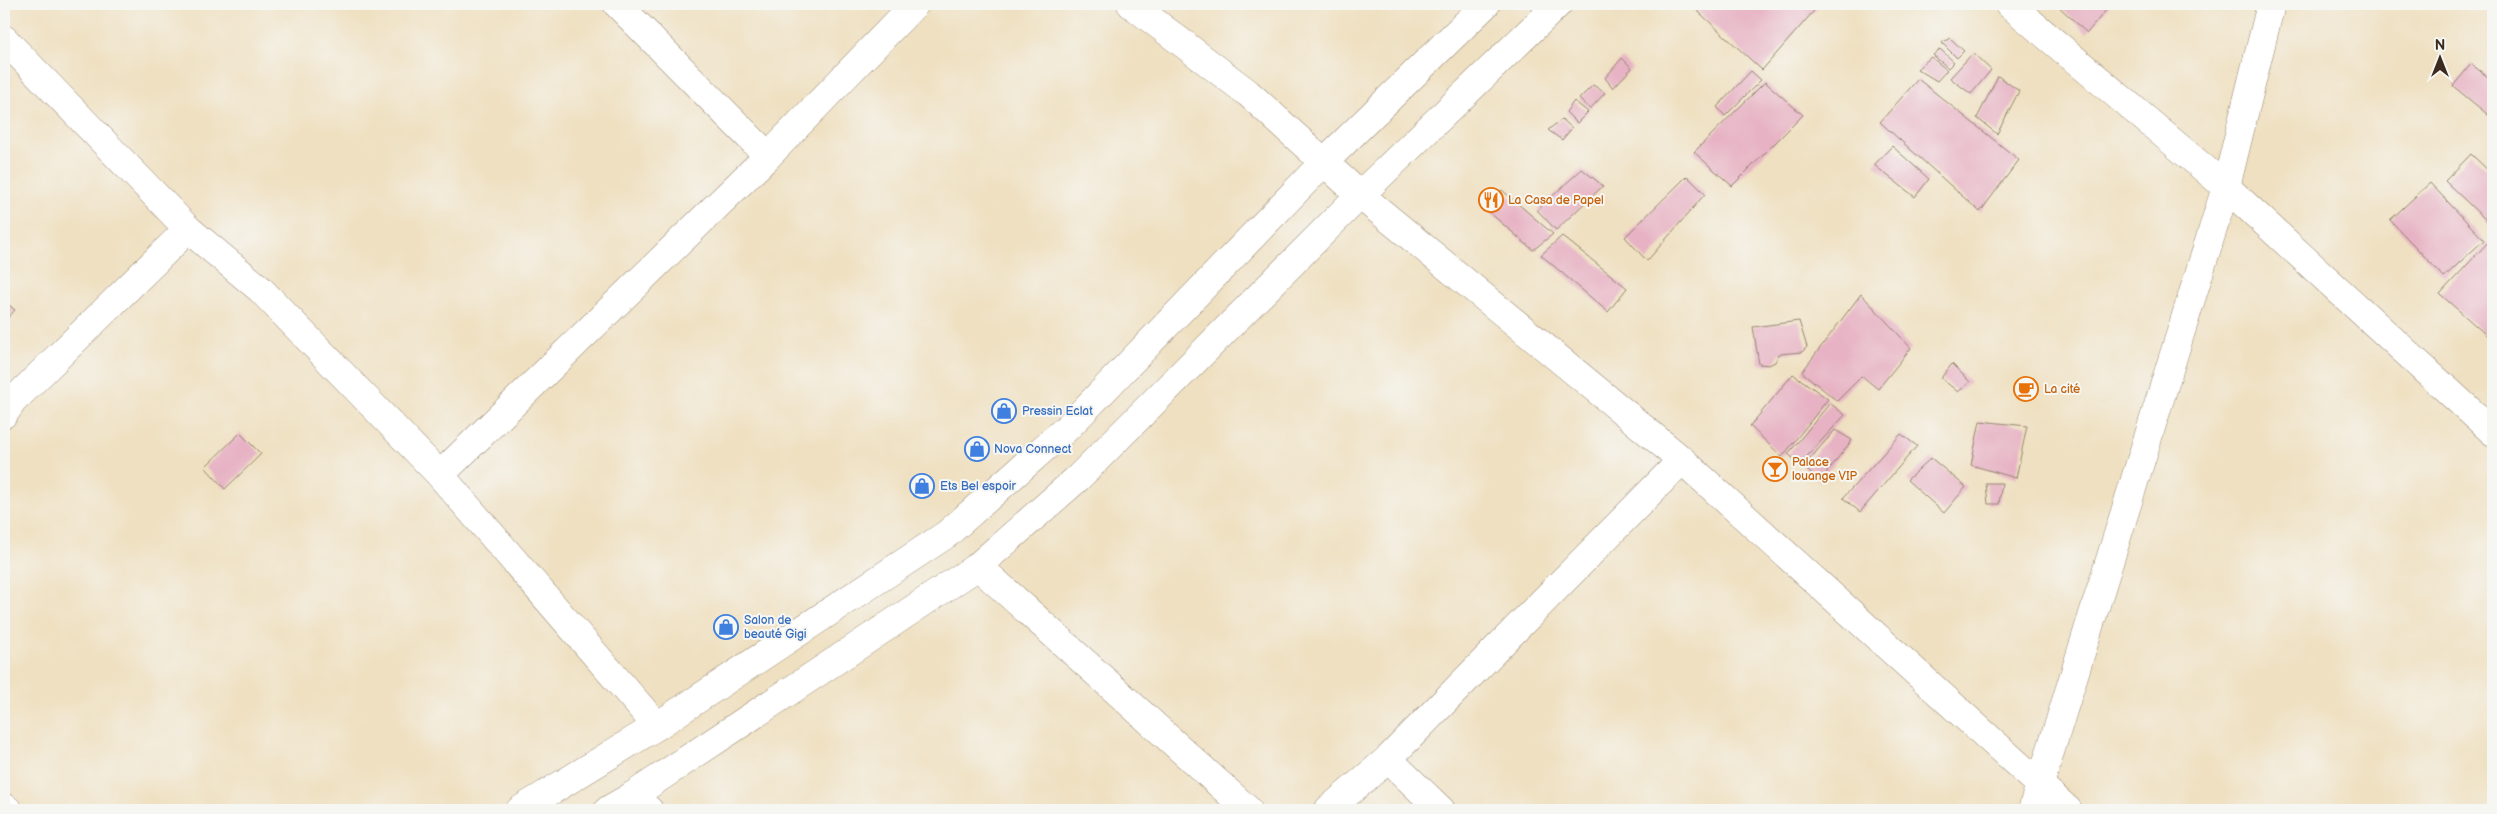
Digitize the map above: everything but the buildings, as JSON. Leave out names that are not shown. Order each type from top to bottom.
[{"type":"street","points":[[617,4],[768,156]]},
{"type":"street","points":[[440,475],[768,156],[915,4]]},
{"type":"street","points":[[1131,4],[1248,93],[1325,161],[1360,195],[1682,460],[2068,810]]},
{"type":"street","points":[[520,810],[657,726],[948,534],[1068,427],[1325,161],[1486,4]]},
{"type":"street","points":[[608,810],[641,803],[978,566],[1078,478],[1360,195],[1558,4]]},
{"type":"street","points":[[2009,4],[2226,187],[2493,432]]},
{"type":"street","points":[[2032,810],[2226,187],[2274,6]]},
{"type":"street","points":[[4,39],[188,229],[260,289],[440,475],[657,726]]},
{"type":"street","points":[[4,414],[13,401],[188,229]]},
{"type":"street","points":[[1328,810],[1388,759],[1682,460]]},
{"type":"street","points":[[978,566],[1248,810]]},
{"type":"street","points":[[1388,759],[1440,810]]},
{"type":"street","points":[[4,807],[8,810]]},
{"type":"place","name":"La Casa de Papel","points":[[1491,200]]},
{"type":"place","name":"La cité","points":[[2026,389]]},
{"type":"place","name":"Pressin Eclat","points":[[1004,411]]},
{"type":"place","name":"Nova Connect","points":[[977,449]]},
{"type":"place","name":"Palace louange VIP","points":[[1775,469]]},
{"type":"place","name":"Ets Bel espoir","points":[[922,486]]},
{"type":"place","name":"Salon de beauté Gigi","points":[[726,627]]}]
